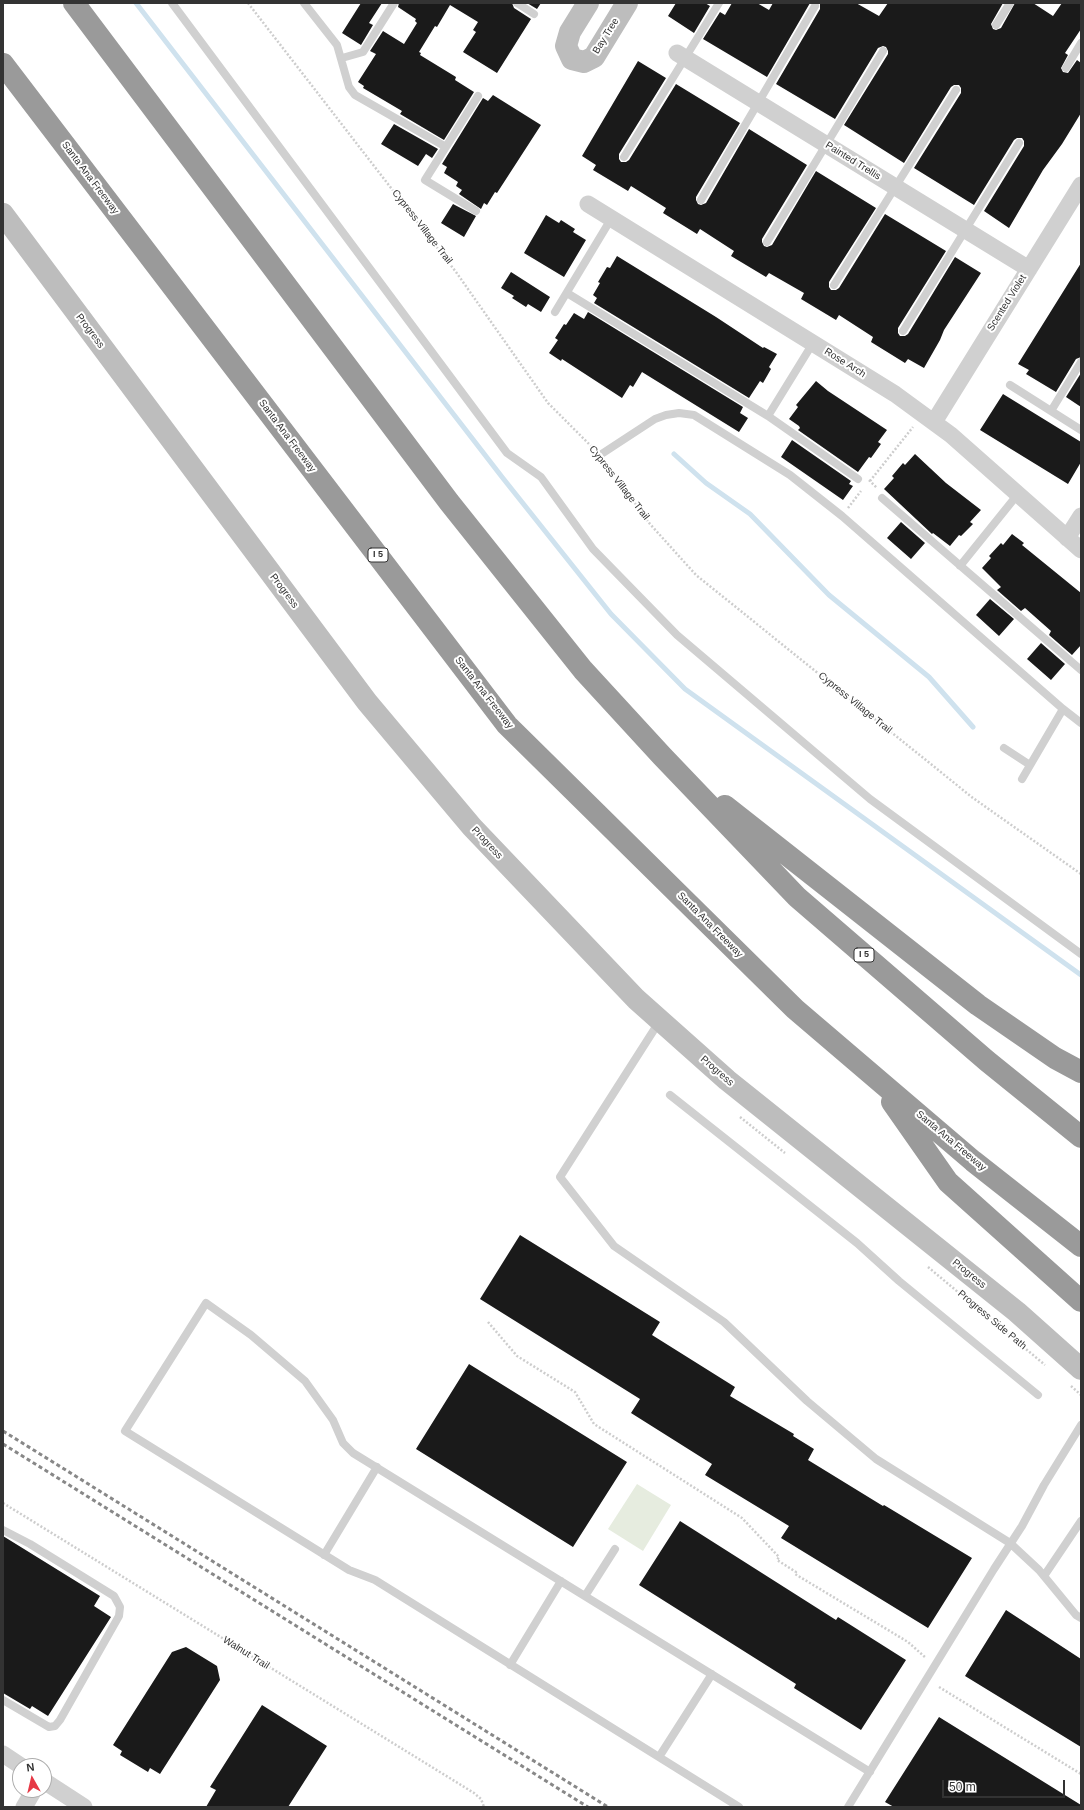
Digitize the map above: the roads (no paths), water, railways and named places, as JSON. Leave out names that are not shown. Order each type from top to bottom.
[{"type":"highway","name":"I 5","points":[[74,3],[449,502],[583,670],[662,756],[797,896],[987,1061],[1081,1137]]},
{"type":"highway","name":"Santa Ana Freeway","points":[[3,64],[507,725],[795,1009],[973,1161],[1081,1246]]},
{"type":"highway","points":[[662,756],[978,1005],[1055,1058],[1081,1072]]},
{"type":"highway","points":[[876,1078],[948,1182],[1081,1301]]},
{"type":"street","name":"Bay Tree","points":[[588,3],[570,32],[566,46],[572,59],[584,62],[594,57],[627,3]]},
{"type":"street","name":"Painted Trellis","points":[[682,55],[1029,269]]},
{"type":"street","name":"Scented Violet","points":[[928,418],[1029,269],[1081,185]]},
{"type":"street","name":"Rose Arch","points":[[588,204],[895,394],[951,435],[1081,550]]},
{"type":"street","name":"Progress","points":[[3,214],[366,702],[472,827],[636,999],[660,1021],[727,1080],[1017,1312],[1075,1377]]},
{"type":"street","points":[[1067,538],[1081,516]]},
{"type":"street","points":[[3,1754],[12,1760]]},
{"type":"street","points":[[52,1787],[84,1807]]},
{"type":"street","points":[[24,1807],[29,1798]]},
{"type":"lane","points":[[172,3],[507,453],[541,478],[593,549],[677,635],[870,799],[1081,954]]},
{"type":"lane","points":[[304,3],[337,45],[342,58],[349,87],[355,95],[446,147]]},
{"type":"lane","points":[[342,58],[363,52],[394,3]]},
{"type":"lane","points":[[518,3],[534,14]]},
{"type":"lane","points":[[624,157],[682,55],[719,3]]},
{"type":"lane","points":[[996,25],[1010,3]]},
{"type":"lane","points":[[701,200],[815,6]]},
{"type":"lane","points":[[1066,68],[1081,43]]},
{"type":"lane","points":[[767,242],[883,50]]},
{"type":"lane","points":[[834,285],[956,90]]},
{"type":"lane","points":[[476,211],[425,180],[478,96]]},
{"type":"lane","points":[[903,331],[1019,143]]},
{"type":"lane","points":[[555,312],[611,219]]},
{"type":"lane","points":[[566,293],[768,416],[858,479]]},
{"type":"lane","points":[[768,416],[813,343]]},
{"type":"lane","points":[[1051,411],[1081,362]]},
{"type":"lane","points":[[1010,385],[1081,430]]},
{"type":"lane","points":[[600,455],[655,420],[666,415],[679,413],[694,415],[790,474],[842,516],[1063,709],[1081,723]]},
{"type":"lane","points":[[960,566],[1018,494]]},
{"type":"lane","points":[[882,498],[1081,670]]},
{"type":"lane","points":[[1022,779],[1063,709]]},
{"type":"lane","points":[[1004,748],[1030,765]]},
{"type":"lane","points":[[660,1021],[560,1178],[614,1246],[724,1322],[807,1401],[876,1459],[1010,1543],[1044,1576],[1076,1615],[1081,1618]]},
{"type":"lane","points":[[670,1095],[857,1243],[899,1281],[1038,1396]]},
{"type":"lane","points":[[739,1807],[374,1580],[349,1570],[125,1432],[206,1303],[250,1335],[305,1381],[333,1420],[343,1442],[353,1453],[870,1772]]},
{"type":"lane","points":[[848,1807],[1010,1543],[1022,1526],[1044,1485],[1081,1425]]},
{"type":"lane","points":[[324,1555],[377,1467]]},
{"type":"lane","points":[[1044,1576],[1081,1521]]},
{"type":"lane","points":[[3,1530],[30,1544],[114,1596],[120,1607],[119,1616],[60,1720],[55,1726],[49,1727],[3,1700]]},
{"type":"lane","points":[[585,1596],[615,1549]]},
{"type":"lane","points":[[510,1665],[562,1581]]},
{"type":"lane","points":[[659,1757],[712,1674]]},
{"type":"waterway","points":[[136,3],[502,477],[611,614],[685,689],[1081,975]]},
{"type":"waterway","points":[[674,454],[706,483],[750,514],[829,595],[929,677],[973,727]]},
{"type":"railway","points":[[3,1431],[608,1807]]},
{"type":"railway","points":[[3,1444],[588,1807]]}]
